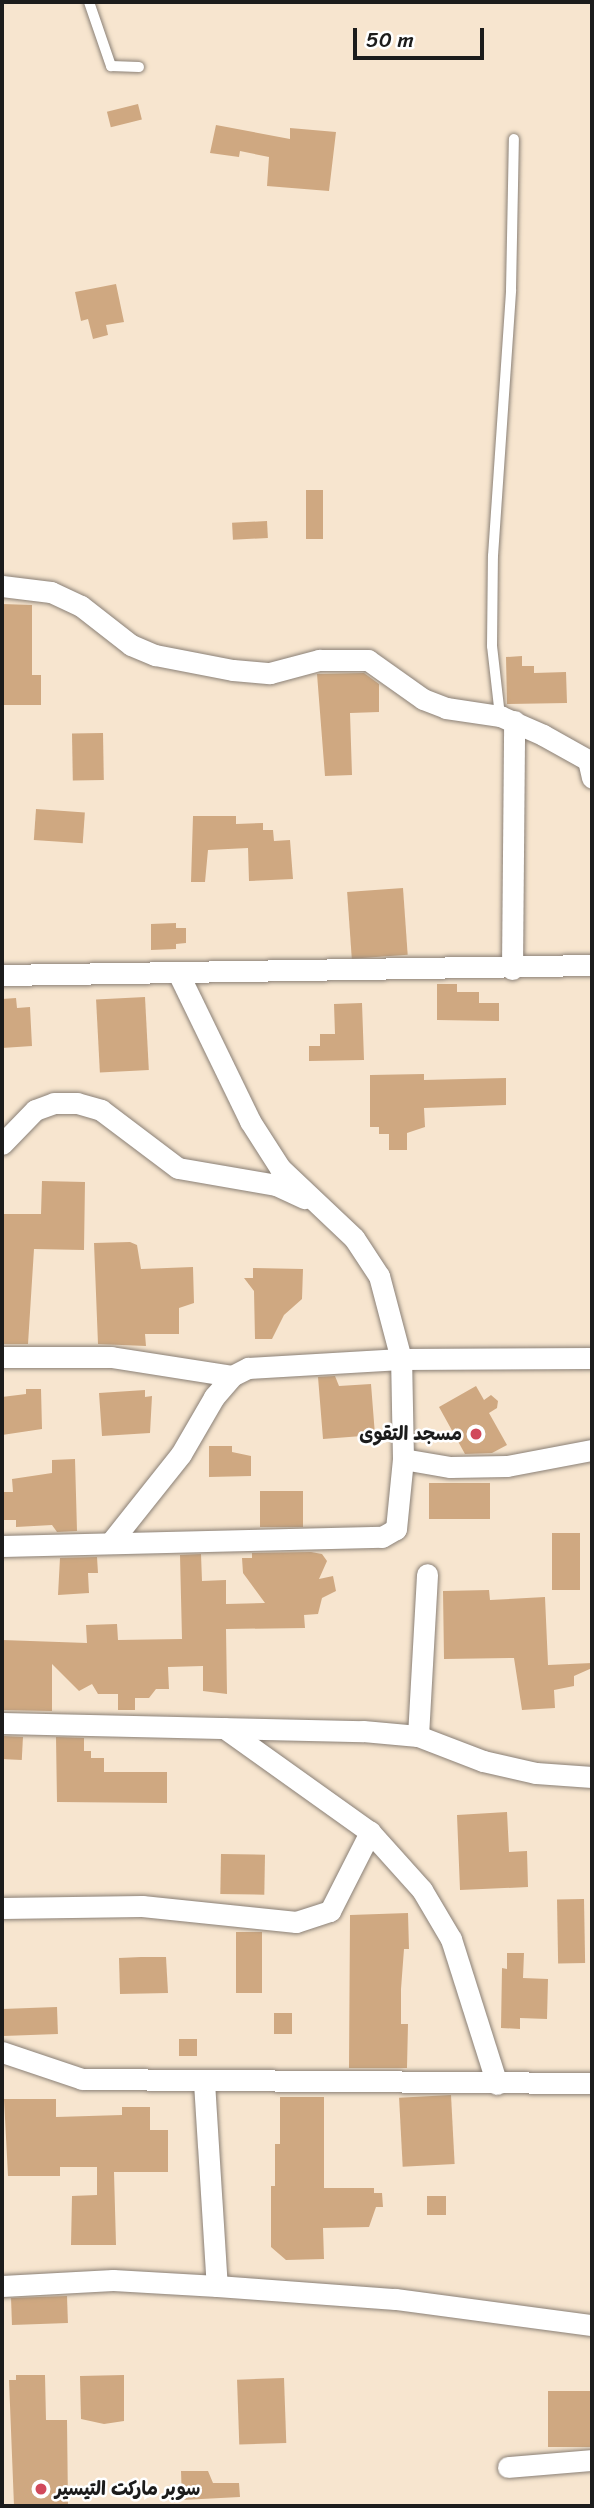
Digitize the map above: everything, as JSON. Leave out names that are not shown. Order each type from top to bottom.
[{"type":"street","points":[[2,586],[51,592],[81,606],[131,645],[155,654],[270,673],[319,660],[368,660],[424,699],[446,708],[507,718],[588,760],[592,778]]},
{"type":"street","points":[[507,718],[512,969]]},
{"type":"street","points":[[2,975],[179,975],[592,965]]},
{"type":"street","points":[[2,1546],[382,1537],[396,1529],[403,1458],[401,1359],[379,1276],[354,1238],[280,1168],[250,1121],[179,975]]},
{"type":"street","points":[[2,1144],[35,1110],[54,1103],[77,1103],[101,1110],[178,1168],[276,1185],[316,1203]]},
{"type":"street","points":[[2,1357],[111,1357],[232,1376]]},
{"type":"street","points":[[111,1542],[181,1454],[214,1397],[232,1376],[248,1368],[401,1359],[592,1358]]},
{"type":"street","points":[[403,1458],[450,1467],[507,1465],[592,1450]]},
{"type":"street","points":[[418,1736],[427,1574]]},
{"type":"street","points":[[2,1723],[418,1736],[483,1761],[536,1773],[592,1777]]},
{"type":"street","points":[[224,1728],[370,1832],[422,1890],[450,1939],[497,2084]]},
{"type":"street","points":[[2,1908],[142,1906],[296,1922],[330,1911],[370,1832]]},
{"type":"street","points":[[2,2052],[82,2079],[497,2084],[592,2082]]},
{"type":"street","points":[[204,2082],[217,2286]]},
{"type":"street","points":[[2,2286],[113,2280],[217,2286],[396,2300],[592,2325]]},
{"type":"street","points":[[508,2467],[592,2460]]},
{"type":"lane","points":[[89,2],[111,66],[139,68]]},
{"type":"lane","points":[[507,718],[492,646],[493,556],[511,290],[514,139]]},
{"type":"building","points":[[138,104],[142,120],[111,127],[107,112]]},
{"type":"building","points":[[216,125],[290,139],[290,128],[336,132],[329,191],[267,186],[269,157],[240,151],[239,157],[210,153]]},
{"type":"building","points":[[116,284],[124,322],[106,325],[108,335],[93,339],[88,319],[81,321],[75,292]]},
{"type":"building","points":[[306,490],[323,490],[323,539],[306,539]]},
{"type":"building","points":[[267,521],[268,538],[233,540],[232,523]]},
{"type":"building","points":[[2,604],[32,605],[32,675],[41,675],[41,705],[2,705]]},
{"type":"building","points":[[522,656],[522,666],[534,666],[534,673],[566,672],[567,703],[507,704],[506,657]]},
{"type":"building","points":[[364,673],[379,684],[379,712],[350,713],[352,775],[325,776],[317,674]]},
{"type":"building","points":[[103,733],[104,780],[73,781],[72,734]]},
{"type":"building","points":[[36,809],[85,812],[83,843],[34,840]]},
{"type":"building","points":[[193,816],[236,816],[236,824],[263,823],[263,830],[273,830],[274,841],[290,840],[293,879],[249,881],[248,848],[208,850],[205,882],[191,882]]},
{"type":"building","points":[[403,888],[408,955],[352,959],[347,892]]},
{"type":"building","points":[[176,923],[176,928],[186,928],[186,943],[176,944],[176,949],[151,950],[151,924]]},
{"type":"building","points":[[437,984],[457,984],[457,992],[479,992],[479,1003],[499,1003],[499,1021],[437,1020]]},
{"type":"building","points":[[145,997],[149,1070],[100,1072],[96,1000]]},
{"type":"building","points":[[16,998],[17,1008],[30,1007],[32,1046],[2,1048],[2,999]]},
{"type":"building","points":[[362,1003],[364,1060],[309,1061],[309,1046],[320,1046],[320,1034],[335,1034],[334,1004]]},
{"type":"building","points":[[424,1074],[424,1080],[506,1078],[506,1105],[424,1108],[425,1127],[407,1133],[407,1150],[389,1150],[389,1134],[379,1134],[379,1127],[370,1127],[370,1075]]},
{"type":"building","points":[[42,1181],[85,1182],[84,1250],[34,1249],[28,1344],[2,1344],[2,1214],[41,1214]]},
{"type":"building","points":[[130,1242],[137,1245],[141,1269],[193,1267],[194,1303],[179,1308],[179,1334],[145,1334],[146,1346],[98,1344],[94,1243]]},
{"type":"building","points":[[253,1268],[303,1269],[302,1299],[284,1315],[272,1339],[255,1339],[254,1291],[244,1278],[253,1278]]},
{"type":"building","points":[[335,1376],[339,1386],[371,1384],[375,1435],[323,1439],[318,1377]]},
{"type":"building","points":[[476,1386],[484,1400],[491,1395],[498,1401],[497,1408],[489,1413],[507,1445],[492,1453],[465,1454],[439,1407]]},
{"type":"building","points":[[26,1389],[41,1389],[42,1429],[2,1435],[2,1397],[26,1394]]},
{"type":"building","points":[[145,1390],[145,1397],[152,1396],[150,1433],[102,1436],[99,1393]]},
{"type":"building","points":[[209,1446],[232,1446],[232,1452],[251,1456],[251,1476],[209,1477]]},
{"type":"building","points":[[75,1459],[77,1531],[57,1532],[52,1525],[16,1527],[16,1520],[4,1520],[3,1492],[13,1492],[12,1479],[52,1473],[52,1460]]},
{"type":"building","points":[[429,1483],[490,1483],[490,1519],[429,1519]]},
{"type":"building","points":[[260,1491],[303,1491],[303,1527],[260,1527]]},
{"type":"building","points":[[552,1533],[580,1533],[580,1590],[552,1590]]},
{"type":"building","points":[[252,1553],[322,1554],[327,1561],[319,1579],[333,1576],[336,1591],[322,1598],[318,1614],[304,1615],[305,1628],[226,1629],[227,1694],[203,1691],[203,1666],[168,1667],[169,1689],[156,1689],[149,1698],[135,1698],[135,1710],[118,1710],[118,1694],[98,1694],[92,1684],[79,1691],[52,1664],[52,1711],[2,1710],[2,1640],[87,1643],[86,1625],[117,1624],[118,1640],[182,1639],[180,1555],[201,1554],[202,1581],[226,1580],[226,1604],[265,1603],[243,1573],[242,1558],[252,1558]]},
{"type":"building","points":[[97,1557],[98,1573],[88,1573],[89,1593],[58,1595],[60,1558]]},
{"type":"building","points":[[489,1590],[490,1600],[545,1597],[548,1665],[592,1663],[592,1668],[574,1676],[574,1686],[554,1690],[555,1708],[522,1710],[514,1658],[444,1659],[443,1591]]},
{"type":"building","points":[[2,1736],[23,1737],[22,1760],[2,1759]]},
{"type":"building","points":[[56,1737],[84,1738],[84,1751],[91,1751],[91,1758],[104,1758],[104,1772],[167,1772],[167,1803],[57,1802]]},
{"type":"building","points":[[507,1812],[509,1852],[527,1851],[528,1887],[460,1890],[457,1815]]},
{"type":"building","points":[[221,1854],[265,1855],[264,1895],[220,1894]]},
{"type":"building","points":[[557,1899],[584,1899],[585,1963],[558,1963]]},
{"type":"building","points":[[408,1913],[409,1949],[404,1949],[401,1989],[401,2024],[408,2024],[407,2068],[349,2068],[350,1915]]},
{"type":"building","points":[[236,1932],[262,1932],[262,1993],[236,1993]]},
{"type":"building","points":[[507,1953],[524,1953],[523,1978],[548,1979],[547,2019],[520,2018],[520,2029],[501,2028],[502,1968],[507,1969]]},
{"type":"building","points":[[166,1957],[168,1993],[120,1994],[119,1958]]},
{"type":"building","points":[[57,2007],[58,2034],[3,2036],[2,2009]]},
{"type":"building","points":[[274,2013],[292,2013],[292,2034],[274,2034]]},
{"type":"building","points":[[179,2039],[197,2039],[197,2056],[179,2056]]},
{"type":"building","points":[[451,2095],[455,2164],[403,2167],[399,2098]]},
{"type":"building","points":[[280,2097],[324,2097],[324,2188],[374,2188],[374,2193],[382,2193],[383,2207],[376,2207],[369,2227],[323,2228],[324,2259],[286,2260],[271,2247],[271,2186],[275,2186],[275,2144],[280,2144]]},
{"type":"building","points":[[4,2099],[56,2099],[56,2117],[122,2115],[122,2107],[150,2107],[150,2130],[168,2130],[168,2172],[114,2172],[116,2245],[71,2245],[72,2196],[97,2195],[97,2167],[60,2167],[60,2176],[8,2176]]},
{"type":"building","points":[[427,2196],[446,2196],[446,2215],[427,2215]]},
{"type":"building","points":[[67,2296],[68,2323],[12,2325],[11,2298]]},
{"type":"building","points":[[16,2375],[45,2375],[46,2420],[67,2420],[68,2506],[14,2506],[9,2380],[16,2380]]},
{"type":"building","points":[[124,2375],[124,2421],[104,2424],[81,2419],[80,2376]]},
{"type":"building","points":[[284,2378],[286,2443],[239,2445],[237,2380]]},
{"type":"building","points":[[548,2391],[592,2391],[592,2447],[548,2447]]},
{"type":"building","points":[[181,2471],[208,2471],[213,2483],[239,2483],[240,2497],[182,2500]]},
{"type":"place","name":"مسجد التقوى","points":[[476,1434]]},
{"type":"place","name":"سوبر ماركت التيسير","points":[[41,2489]]}]
